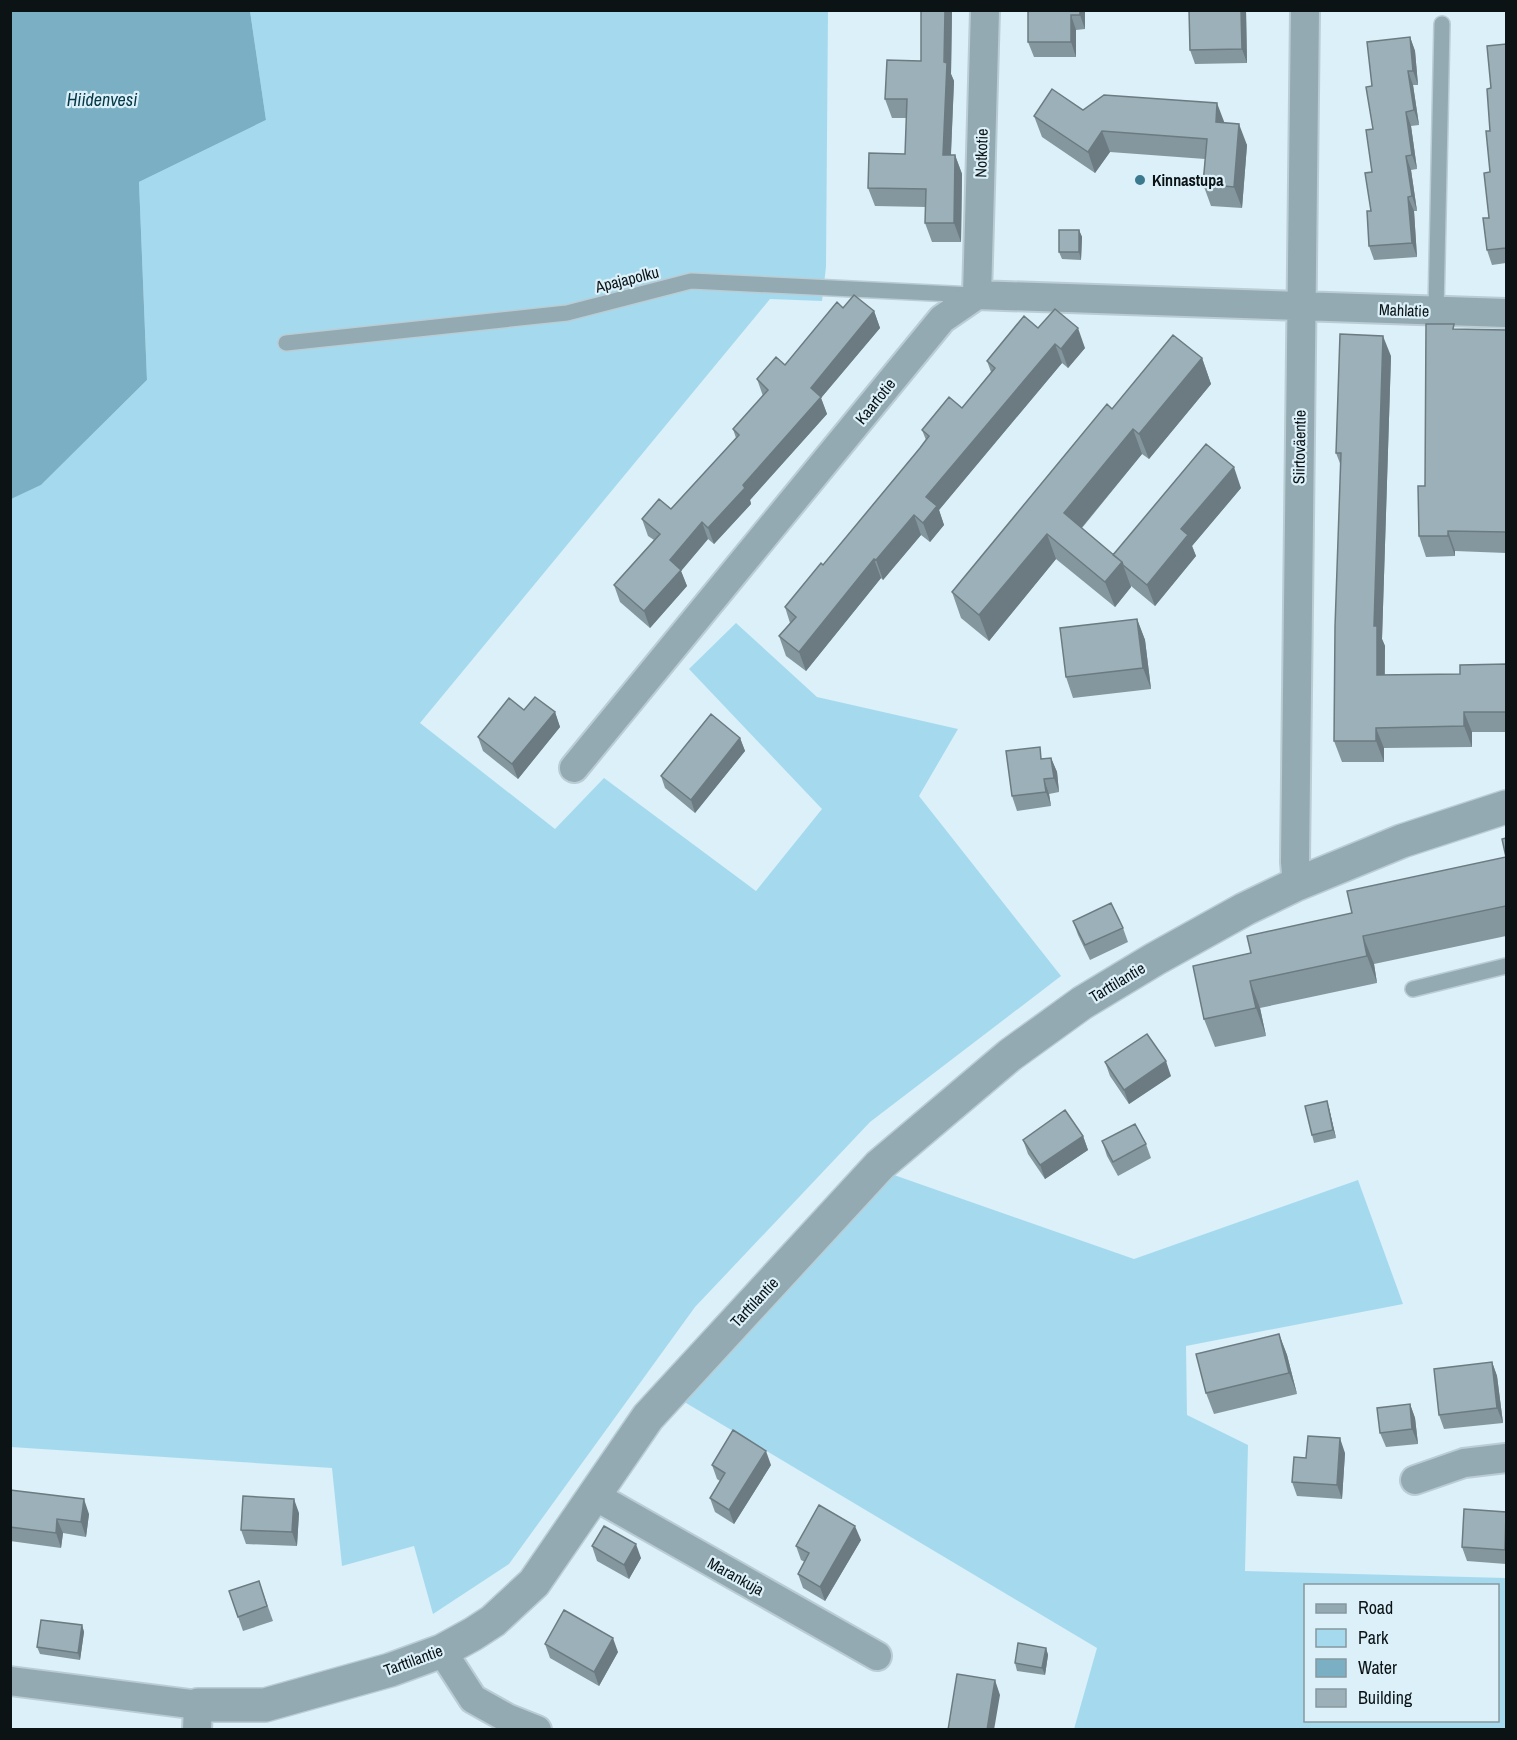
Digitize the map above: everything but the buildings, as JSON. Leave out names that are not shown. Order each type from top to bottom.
[{"type":"street","name":"Notkotie","points":[[977,295],[985,10]]},
{"type":"street","name":"Siirtoväentie","points":[[1297,884],[1295,850],[1297,559],[1305,10]]},
{"type":"street","points":[[977,295],[1302,307]]},
{"type":"street","name":"Kaartotie","points":[[574,768],[942,319],[977,295]]},
{"type":"street","name":"Mahlatie","points":[[1302,307],[1506,313]]},
{"type":"street","name":"Tarttilantie","points":[[10,1681],[198,1718],[265,1705],[390,1670],[442,1651],[473,1634],[493,1621],[534,1583],[648,1417],[880,1165],[1010,1055],[1082,1003],[1245,909],[1297,884],[1402,841],[1506,807]]},
{"type":"street","points":[[1415,1480],[1464,1463],[1506,1458]]},
{"type":"street","name":"Marankuja","points":[[595,1496],[877,1656]]},
{"type":"street","points":[[442,1651],[473,1699],[507,1718],[537,1730]]},
{"type":"lane","points":[[1436,311],[1442,24]]},
{"type":"lane","name":"Apajapolku","points":[[286,343],[567,312],[691,281],[977,295]]},
{"type":"lane","points":[[1413,989],[1506,966]]},
{"type":"green space","points":[[250,11],[828,11],[826,267],[822,301],[770,299],[420,723],[555,829],[604,778],[756,891],[822,809],[689,669],[736,623],[817,697],[958,729],[919,796],[1061,976],[870,1122],[695,1307],[509,1564],[433,1614],[414,1546],[342,1566],[332,1468],[11,1447],[10,499],[41,485],[147,380],[139,182],[266,120]]},
{"type":"green space","points":[[894,1175],[1134,1259],[1358,1180],[1403,1304],[1186,1346],[1187,1415],[1248,1445],[1245,1571],[1506,1578],[1506,1729],[1074,1729],[1097,1648],[681,1400],[730,1341]]},
{"type":"water","name":"Hiidenvesi","points":[[11,10],[250,11],[266,120],[139,182],[147,380],[41,485],[11,499]]},
{"type":"place","name":"Kinnastupa","points":[[1140,180]]}]
